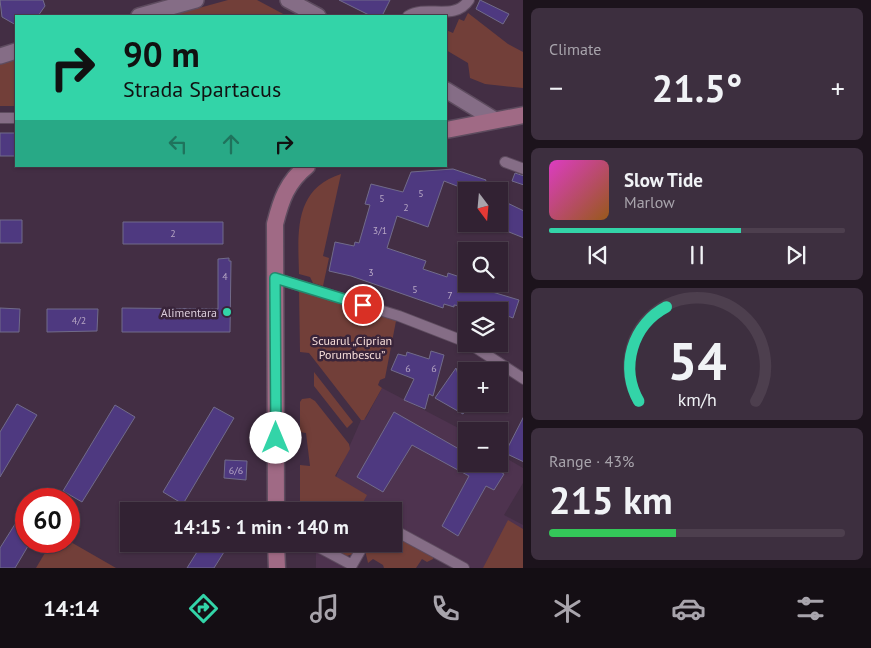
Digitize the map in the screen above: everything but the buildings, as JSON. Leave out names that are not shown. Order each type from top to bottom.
[{"type":"main road","points":[[143,15],[196,0]]},
{"type":"main road","points":[[288,0],[316,15]]},
{"type":"main road","points":[[0,56],[15,51]]},
{"type":"main road","points":[[447,91],[495,120]]},
{"type":"main road","points":[[447,130],[523,115]]},
{"type":"main road","points":[[276,502],[275,224],[281,202],[289,185],[306,167]]},
{"type":"main road","points":[[276,552],[276,568]]},
{"type":"street","points":[[412,15],[424,12],[455,11],[464,7],[469,0]]},
{"type":"street","points":[[0,118],[15,118]]},
{"type":"street","points":[[505,162],[523,169]]},
{"type":"street","points":[[275,278],[399,316],[458,339]]},
{"type":"street","points":[[482,352],[523,378]]},
{"type":"street","points":[[402,534],[464,568]]},
{"type":"street","points":[[328,552],[352,565],[359,552]]},
{"type":"shaded area","points":[[382,388],[458,428],[458,472],[508,472],[508,459],[523,468],[523,483],[504,515],[523,525],[523,568],[471,568],[402,530],[402,502],[355,502],[336,477],[361,420],[366,418]]},
{"type":"shaded area","points":[[316,552],[322,552],[351,568],[316,568]]},
{"type":"green space","points":[[228,0],[257,0],[285,15],[174,15]]},
{"type":"green space","points":[[468,13],[508,44],[523,52],[523,88],[485,84],[470,78],[468,63],[447,51],[447,30],[453,33],[459,19],[464,21]]},
{"type":"green space","points":[[15,60],[15,106],[0,106],[0,64]]},
{"type":"green space","points":[[341,174],[323,256],[329,258],[323,286],[313,283],[310,277],[299,274],[299,229],[306,202],[314,190],[325,181]]},
{"type":"green space","name":"Scuarul „Ciprian Porumbescu”","points":[[299,288],[396,321],[385,378],[380,380],[378,385],[382,388],[364,420],[361,420],[309,353],[300,352]]},
{"type":"green space","name":"Scuarul „Ciprian Porumbescu”","points":[[314,372],[353,422],[347,428],[314,386]]},
{"type":"green space","name":"Scuarul „Ciprian Porumbescu”","points":[[310,398],[315,401],[349,444],[350,449],[335,476],[367,495],[363,502],[300,502],[300,465],[310,466],[306,433],[300,432],[300,402],[302,399]]},
{"type":"green space","points":[[508,520],[523,529],[523,568],[483,568]]},
{"type":"green space","points":[[402,538],[434,557],[427,562],[422,559],[416,568],[384,568],[383,565],[373,559],[368,563],[365,552],[402,552]]},
{"type":"green space","points":[[80,547],[116,568],[36,568],[45,553],[80,553]]},
{"type":"green space","points":[[339,552],[354,552],[347,556]]},
{"type":"place","name":"Alimentara","points":[[227,312]]},
{"type":"route","points":[[276,438],[275,278],[363,305]]}]
